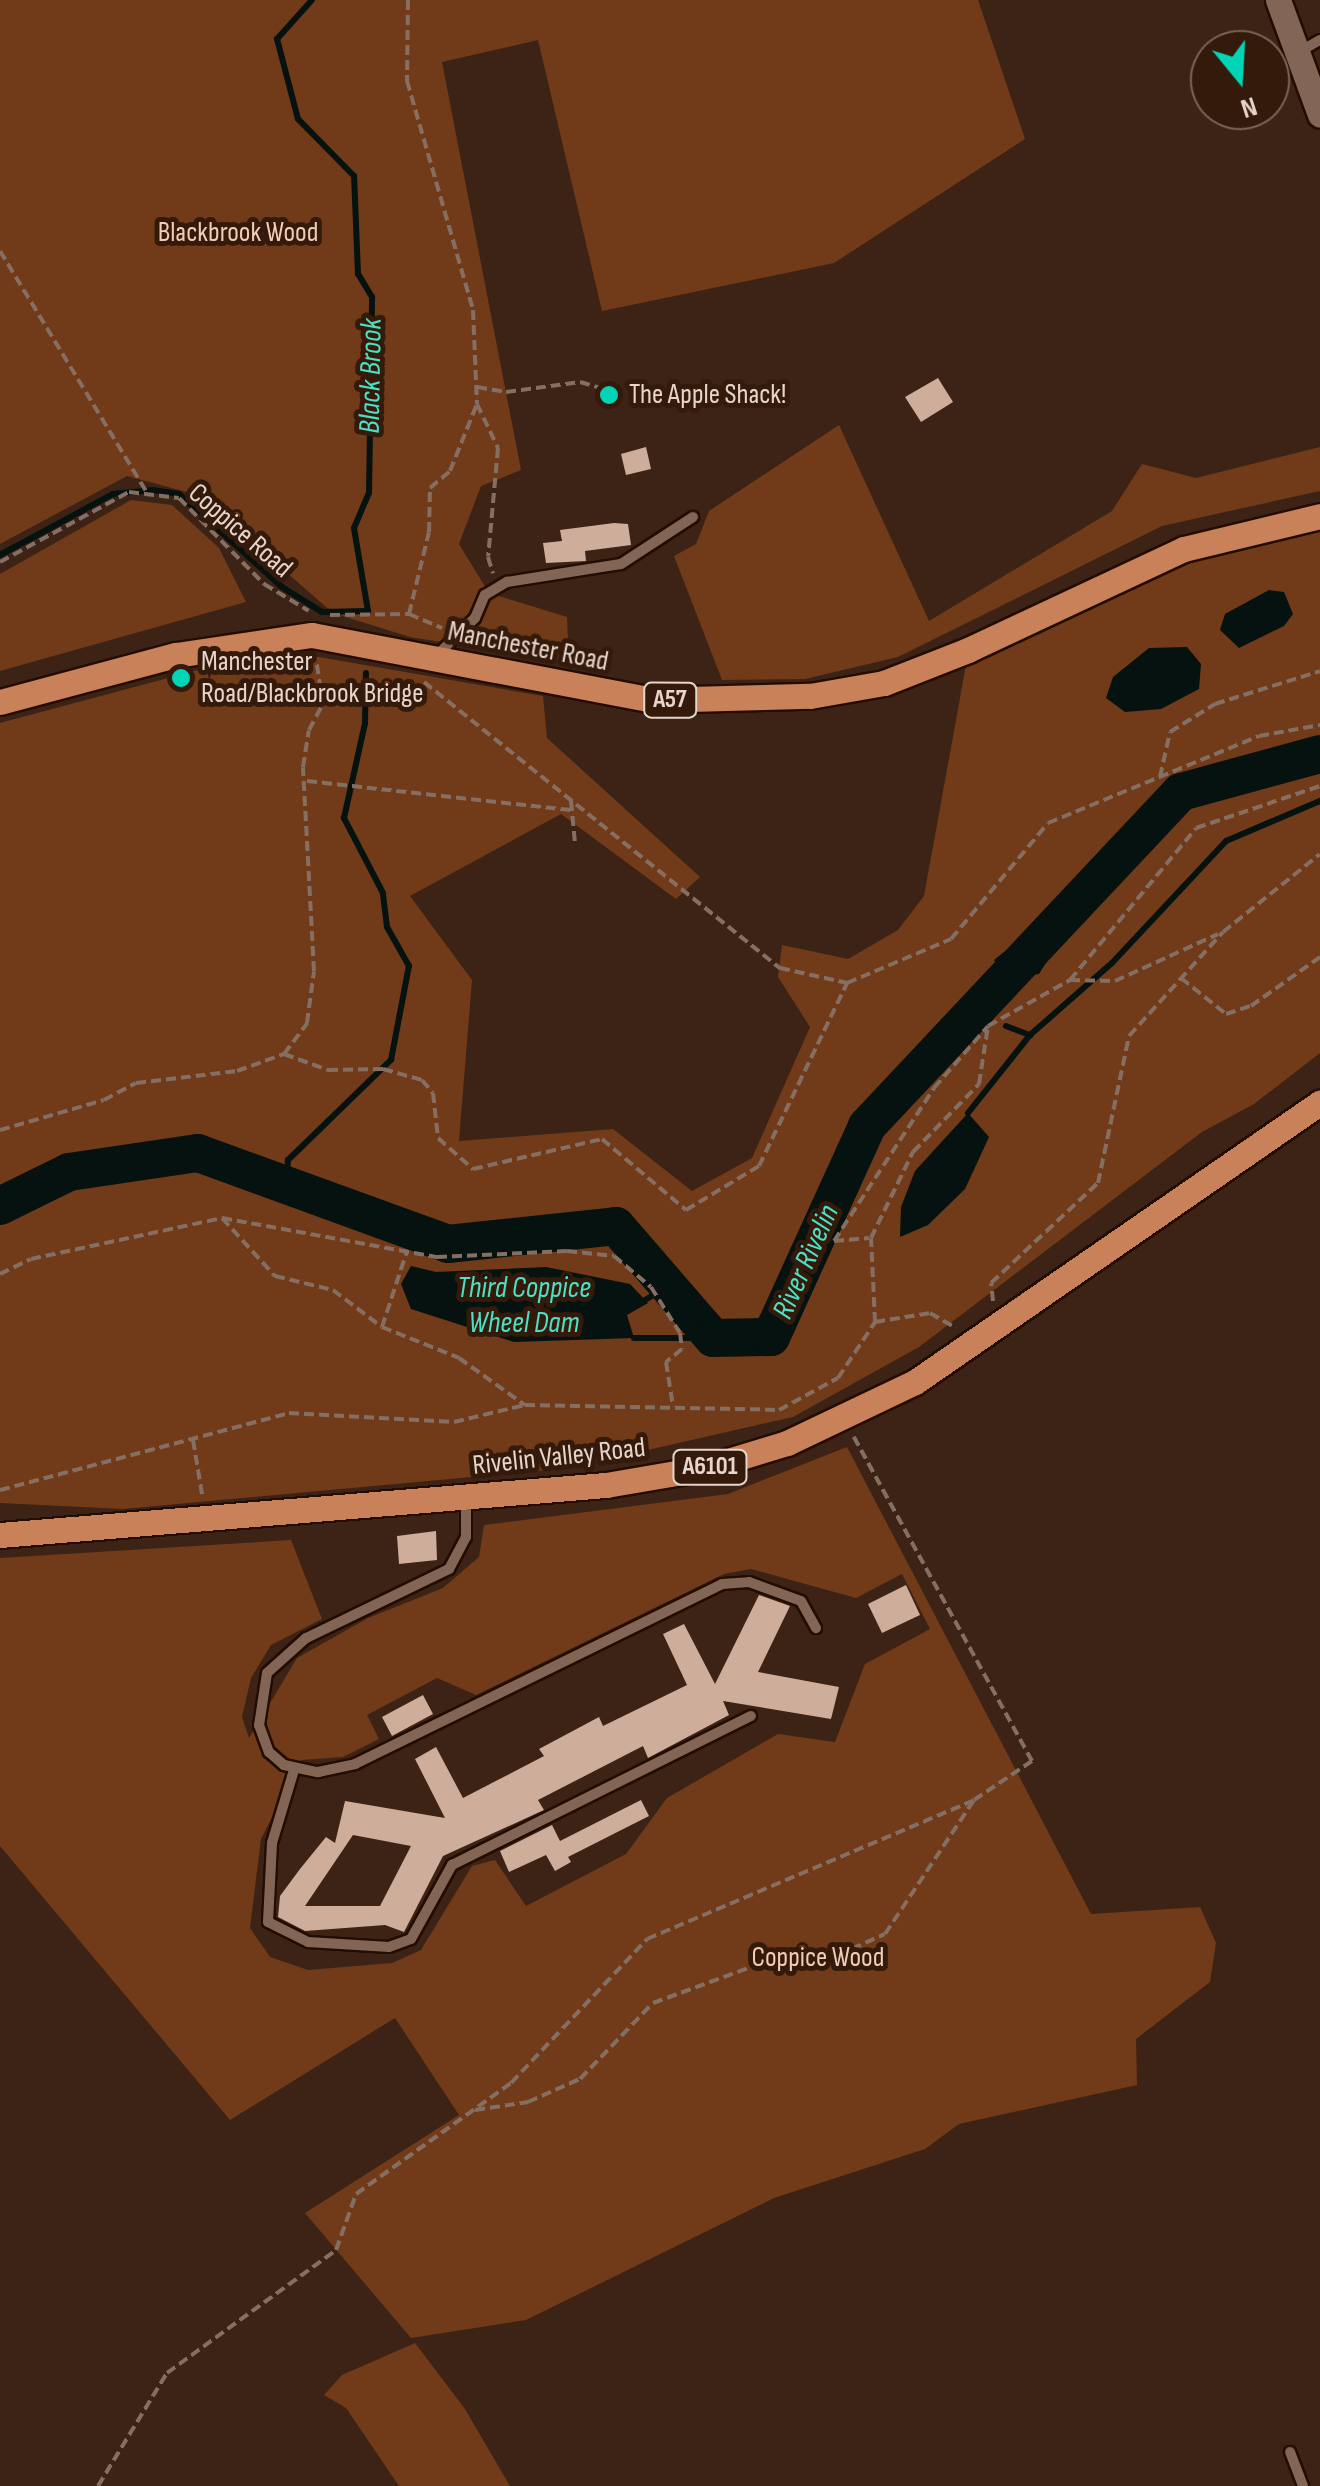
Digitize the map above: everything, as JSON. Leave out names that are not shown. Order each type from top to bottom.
[{"type":"main road","name":"Manchester Road","points":[[0,702],[176,654],[324,630],[428,658],[652,700],[810,696],[900,677],[1184,549],[1320,516]]},
{"type":"main road","name":"Rivelin Valley Road","points":[[0,1536],[663,1477],[733,1460],[844,1420],[987,1333],[1320,1103]]},
{"type":"street","points":[[1278,0],[1309,46],[1320,115]]},
{"type":"lane","points":[[428,658],[497,588],[620,564],[693,517]]},
{"type":"lane","points":[[466,1497],[466,1537],[449,1569],[306,1638],[267,1673],[258,1703],[262,1739],[294,1770],[355,1764],[722,1584],[749,1582],[801,1600],[816,1628]]},
{"type":"lane","points":[[294,1770],[272,1843],[268,1922],[308,1942],[389,1946],[411,1939],[452,1865],[751,1716]]},
{"type":"lane","points":[[1290,2452],[1303,2486]]},
{"type":"path","points":[[408,0],[407,80],[473,310],[477,404],[498,448],[488,557],[497,588]]},
{"type":"path","points":[[0,251],[148,494]]},
{"type":"path","points":[[476,387],[506,392],[580,382],[600,388]]},
{"type":"path","points":[[410,614],[429,532],[430,488],[450,471],[477,404]]},
{"type":"path","name":"Coppice Road","points":[[0,562],[128,492],[178,498],[264,584],[324,630]]},
{"type":"path","points":[[0,1130],[104,1100],[136,1083],[237,1071],[284,1054],[307,1023],[314,971],[304,781],[309,730],[323,704],[324,630],[334,613],[410,614],[455,634]]},
{"type":"path","points":[[428,658],[420,678],[780,968],[847,983],[951,939],[1048,823],[1259,736],[1320,725]]},
{"type":"path","points":[[1160,777],[1170,732],[1216,704],[1320,671]]},
{"type":"path","points":[[304,781],[365,791],[570,810]]},
{"type":"path","points":[[871,1238],[834,1241],[934,1088],[988,1026],[1070,980],[1196,828],[1320,786]]},
{"type":"path","points":[[571,800],[575,843]]},
{"type":"path","points":[[875,1322],[930,1313],[987,1333],[991,1283],[1098,1183],[1129,1036],[1222,932],[1320,854]]},
{"type":"path","points":[[1070,980],[1115,981],[1222,932]]},
{"type":"path","points":[[1180,978],[1226,1014],[1250,1006],[1320,956]]},
{"type":"path","points":[[284,1054],[328,1070],[356,1066],[422,1080],[433,1093],[438,1138],[473,1170],[602,1139],[686,1210],[760,1166],[847,983]]},
{"type":"path","points":[[0,1490],[289,1414],[454,1422],[526,1405],[779,1410],[838,1378],[875,1322],[871,1238],[913,1152],[979,1084],[988,1026]]},
{"type":"path","points":[[222,1218],[275,1276],[333,1290],[382,1327],[460,1358],[526,1405]]},
{"type":"path","points":[[0,1274],[47,1255],[222,1218],[407,1252],[614,1256],[651,1288],[680,1333],[682,1349],[666,1362],[674,1408]]},
{"type":"path","points":[[382,1327],[407,1252]]},
{"type":"path","points":[[98,2486],[167,2373],[336,2250],[356,2194],[510,2083],[647,1939],[974,1800],[1032,1760],[844,1420]]},
{"type":"path","points":[[193,1438],[206,1519]]},
{"type":"path","points":[[472,2110],[528,2102],[580,2079],[652,2003],[751,1967],[838,1954],[885,1934],[974,1800]]},
{"type":"green space","name":"Blackbrook Wood","points":[[0,0],[978,0],[1025,139],[834,263],[602,311],[538,40],[442,62],[521,470],[481,486],[459,544],[489,593],[567,617],[569,662],[410,637],[333,613],[198,495],[127,476],[0,544]]},
{"type":"green space","points":[[839,425],[929,621],[1112,511],[1142,464],[1196,478],[1320,447],[1320,491],[1162,526],[898,657],[805,679],[722,680],[674,556],[696,544],[709,511]]},
{"type":"green space","points":[[131,500],[172,505],[219,548],[246,602],[0,671],[0,574]]},
{"type":"green space","points":[[1320,532],[1320,1053],[1254,1104],[1202,1132],[919,1347],[793,1417],[569,1468],[123,1509],[0,1503],[0,723],[235,660],[313,656],[543,696],[547,738],[700,877],[676,899],[561,814],[410,896],[472,980],[459,1141],[613,1129],[692,1191],[752,1158],[810,1027],[778,977],[782,945],[848,959],[898,930],[924,896],[966,665],[1182,565]]},
{"type":"green space","name":"Coppice Wood","points":[[847,1447],[1091,1914],[1200,1907],[1216,1943],[1210,1982],[1136,2039],[1137,2085],[959,2124],[925,2149],[774,2198],[526,2320],[411,2338],[305,2213],[459,2115],[395,2018],[230,2120],[0,1846],[0,1558],[291,1540],[322,1619],[271,1645],[251,1678],[242,1717],[249,1738],[297,1658],[368,1618],[443,1588],[479,1557],[484,1525],[728,1494]],"holes":[[[751,1569],[856,1598],[902,1574],[930,1629],[865,1664],[835,1742],[778,1734],[667,1798],[626,1854],[526,1906],[495,1860],[472,1866],[421,1950],[392,1963],[308,1970],[270,1957],[250,1928],[261,1839],[301,1760],[343,1757],[379,1739],[367,1715],[437,1678],[476,1695],[724,1574]]]},
{"type":"green space","points":[[415,2343],[465,2409],[510,2486],[399,2486],[346,2408],[324,2395],[342,2375]]},
{"type":"water","points":[[1269,590],[1284,592],[1293,614],[1284,626],[1239,648],[1220,630],[1225,614]]},
{"type":"water","points":[[1187,647],[1201,664],[1199,689],[1161,709],[1125,712],[1106,698],[1113,677],[1149,648]]},
{"type":"water","points":[[1030,931],[1055,948],[1039,974],[1005,979],[994,960]]},
{"type":"water","points":[[968,1113],[989,1137],[965,1189],[928,1225],[900,1237],[901,1207],[915,1171]]},
{"type":"water","name":"Third Coppice Wheel Dam","points":[[411,1266],[436,1272],[546,1267],[630,1284],[648,1303],[627,1315],[634,1338],[514,1342],[411,1309],[401,1284]]},
{"type":"building","points":[[938,378],[953,402],[921,422],[905,397]]},
{"type":"building","points":[[646,447],[651,469],[626,475],[621,454]]},
{"type":"building","points":[[628,524],[631,545],[585,551],[586,561],[546,563],[543,543],[562,541],[560,530]]},
{"type":"building","points":[[436,1531],[437,1560],[399,1564],[397,1536]]},
{"type":"building","points":[[906,1585],[920,1615],[882,1633],[868,1604]]},
{"type":"building","points":[[759,1595],[790,1606],[758,1672],[839,1687],[831,1719],[723,1701],[729,1715],[648,1758],[643,1746],[538,1800],[544,1810],[443,1856],[404,1932],[385,1925],[305,1931],[278,1917],[280,1896],[300,1869],[326,1837],[335,1843],[345,1801],[445,1818],[415,1759],[436,1747],[463,1798],[544,1756],[539,1749],[599,1717],[603,1726],[687,1685],[663,1634],[684,1624],[715,1684]],"holes":[[[353,1835],[411,1846],[380,1906],[305,1906]]]},
{"type":"building","points":[[423,1695],[433,1714],[392,1736],[382,1717]]},
{"type":"building","points":[[641,1800],[649,1816],[568,1857],[571,1862],[555,1871],[546,1855],[509,1872],[500,1851],[552,1825],[560,1841]]},
{"type":"waterway","name":"Black Brook","points":[[0,555],[113,494],[153,490],[179,494],[282,587],[322,612],[368,611],[354,528],[369,493],[372,297],[358,274],[354,176],[298,119],[277,39],[312,0]]},
{"type":"waterway","name":"Black Brook","points":[[287,1184],[288,1160],[391,1060],[409,966],[387,927],[383,893],[344,818],[365,723],[366,673]]},
{"type":"waterway","name":"River Rivelin","points":[[0,1206],[69,1172],[198,1153],[448,1244],[616,1226],[713,1338],[771,1337],[867,1126],[1181,792],[1320,754]]},
{"type":"waterway","points":[[1006,1026],[1030,1035],[1112,963],[1226,841],[1320,801]]},
{"type":"waterway","points":[[968,1113],[1030,1035]]},
{"type":"waterway","points":[[645,1300],[668,1286]]},
{"type":"waterway","points":[[634,1338],[713,1338]]},
{"type":"place","name":"The Apple Shack!","points":[[609,395]]},
{"type":"place","name":"Manchester Road/Blackbrook Bridge","points":[[181,678]]}]
